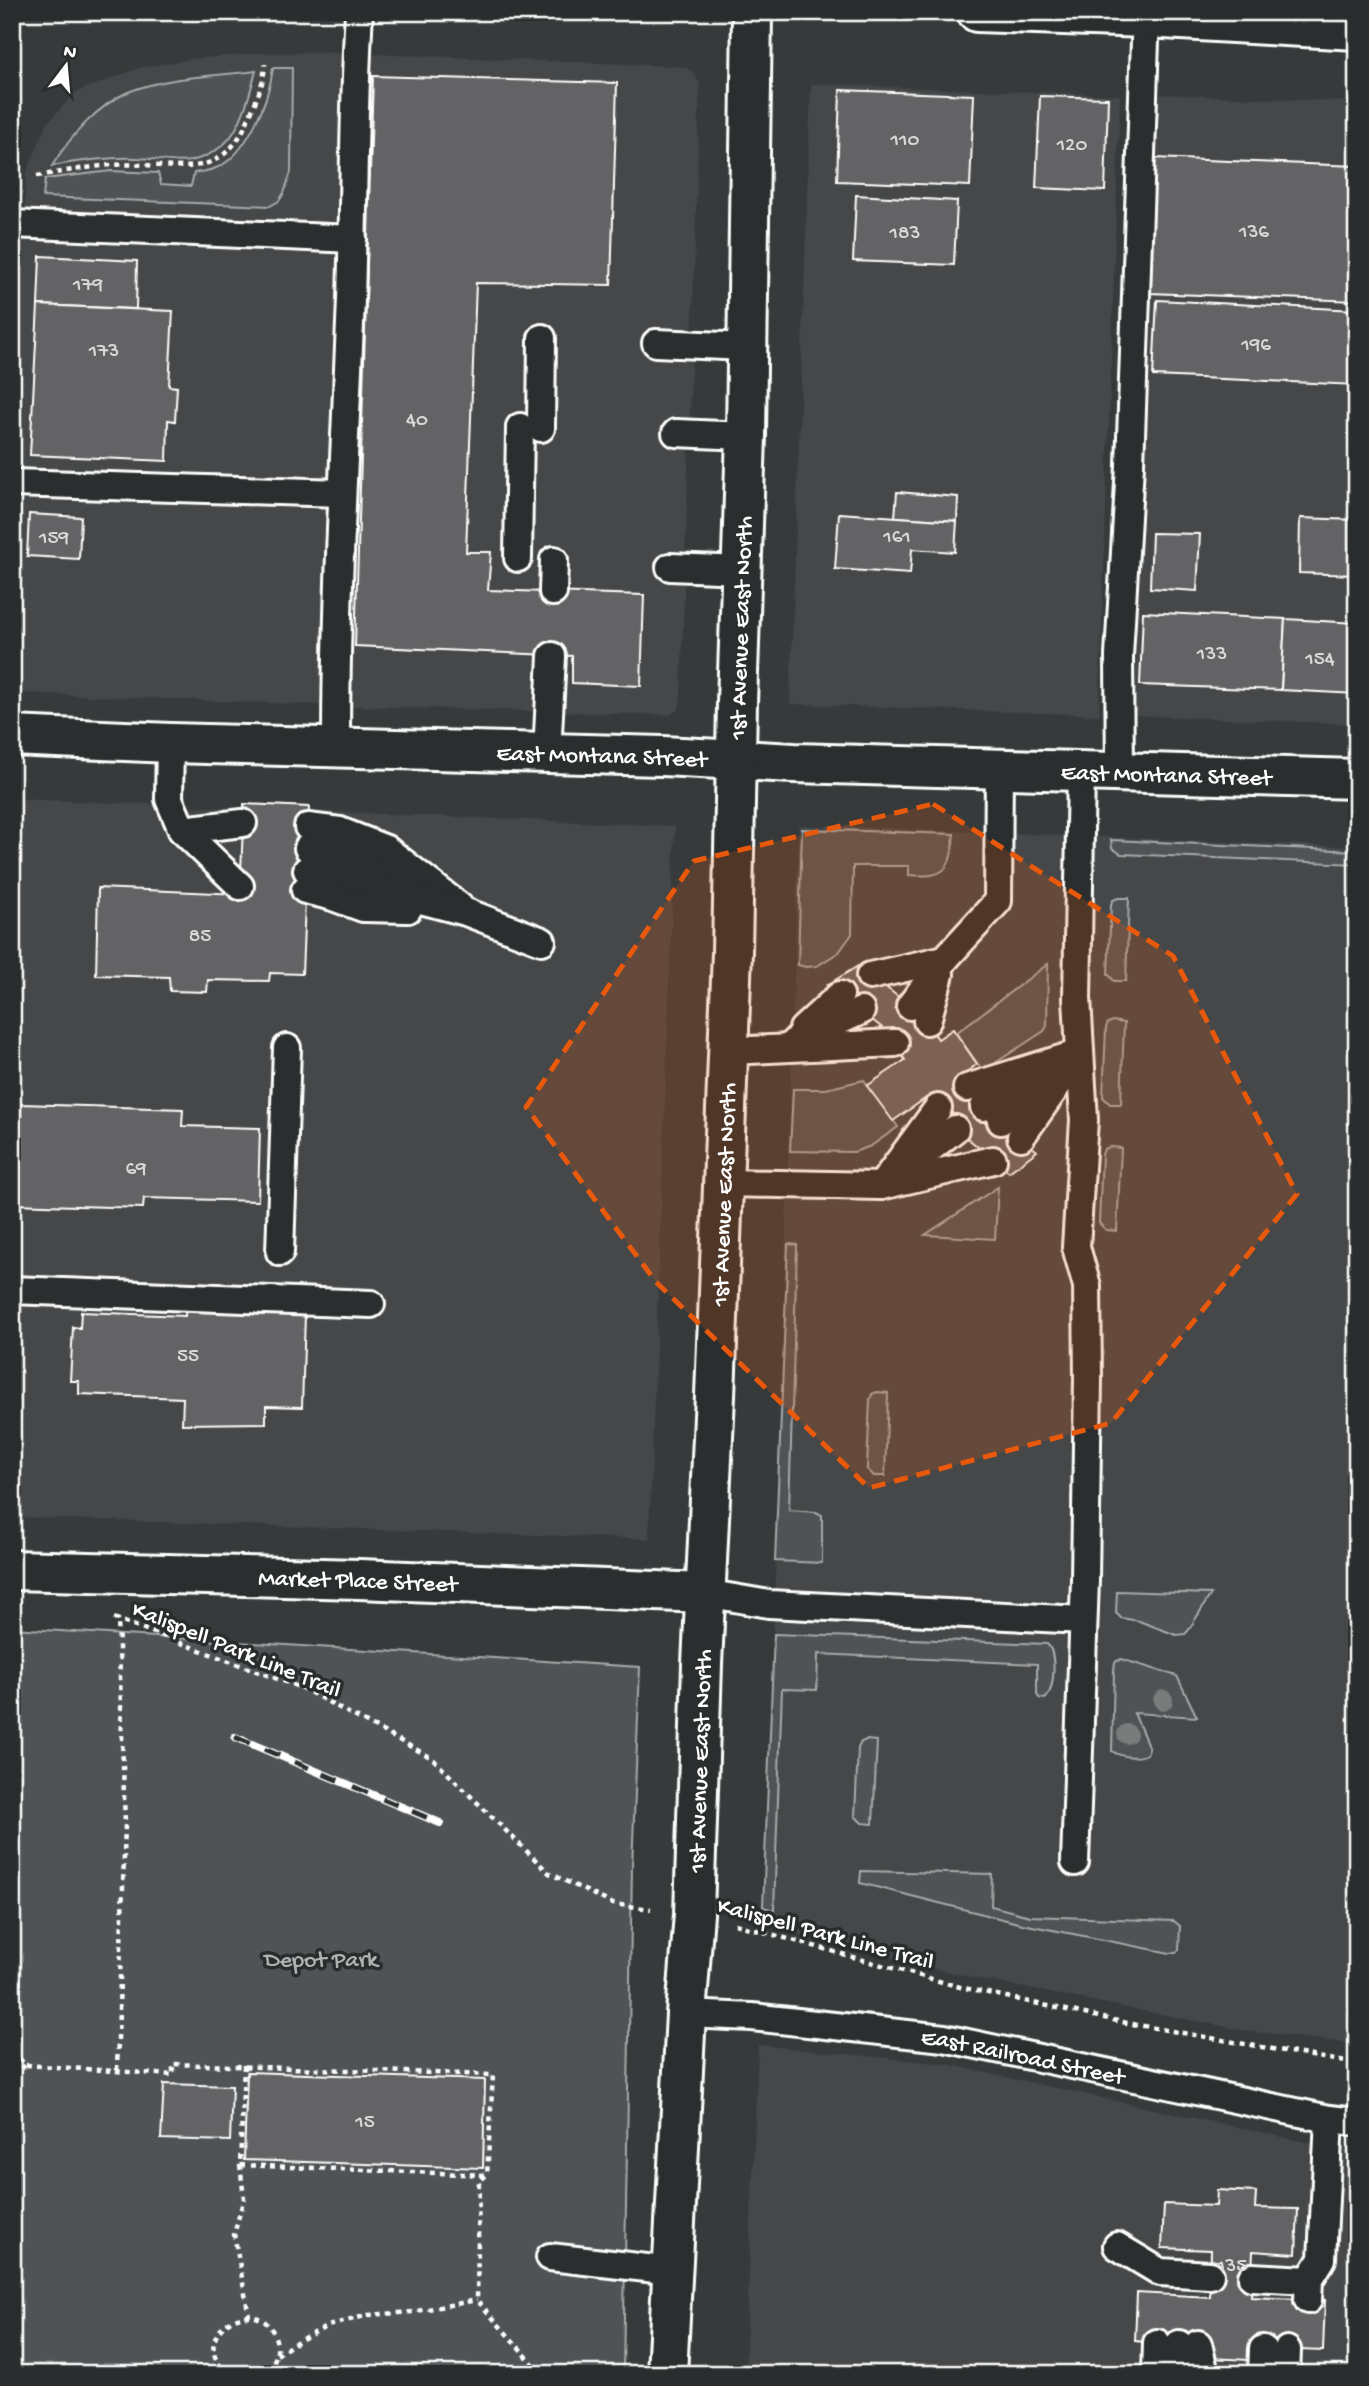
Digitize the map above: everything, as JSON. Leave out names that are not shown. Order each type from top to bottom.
[{"type":"main road","name":"1st Avenue East North","points":[[667,2374],[686,2014],[694,1914],[729,1051],[746,436],[752,12]]},
{"type":"main road","points":[[977,12],[1146,15],[1357,30]]},
{"type":"main road","name":"East Montana Street","points":[[12,736],[1357,779]]},
{"type":"main road","name":"Market Place Street","points":[[12,1570],[359,1579],[705,1593]]},
{"type":"lane","points":[[336,746],[337,604],[353,239],[359,12]]},
{"type":"lane","points":[[1120,773],[1119,656],[1130,465],[1146,15]]},
{"type":"lane","points":[[12,224],[353,239]]},
{"type":"lane","points":[[518,558],[542,338]]},
{"type":"lane","points":[[656,343],[747,347]]},
{"type":"lane","points":[[676,433],[746,436]]},
{"type":"lane","points":[[12,483],[342,493]]},
{"type":"lane","points":[[553,592],[554,560]]},
{"type":"lane","points":[[670,567],[742,570]]},
{"type":"lane","points":[[547,754],[552,656]]},
{"type":"lane","points":[[170,743],[169,799],[182,830],[241,854],[182,830]]},
{"type":"lane","points":[[918,1014],[945,959],[998,901],[999,768]]},
{"type":"lane","points":[[1075,1862],[1088,1378],[1087,1286],[1076,1247],[1084,1120],[1077,998],[1081,772]]},
{"type":"lane","points":[[466,912],[386,849],[340,831],[307,859],[466,912],[542,941]]},
{"type":"lane","points":[[879,983],[945,959]]},
{"type":"lane","points":[[783,1048],[840,995]]},
{"type":"lane","points":[[729,1051],[783,1048],[879,1027],[783,1048]]},
{"type":"lane","points":[[281,1252],[287,1048]]},
{"type":"lane","points":[[1080,1053],[993,1113],[1080,1053]]},
{"type":"lane","points":[[722,1183],[881,1186],[965,1136],[881,1186]]},
{"type":"lane","points":[[12,1290],[371,1304]]},
{"type":"lane","points":[[705,1593],[769,1604],[1083,1620]]},
{"type":"lane","name":"East Railroad Street","points":[[686,2014],[752,2017],[944,2038],[1329,2119],[1357,2122]]},
{"type":"lane","points":[[1282,2287],[1322,2259],[1329,2119]]},
{"type":"lane","points":[[1117,2246],[1184,2283]]},
{"type":"lane","points":[[550,2257],[673,2271]]},
{"type":"lane","points":[[1156,2374],[1178,2344]]},
{"type":"lane","points":[[1178,2344],[1182,2374]]},
{"type":"lane","points":[[1178,2344],[1205,2374]]},
{"type":"path","points":[[37,176],[114,165],[191,168],[216,162],[244,131],[264,79],[264,64]]},
{"type":"path","name":"Kalispell Park Line Trail","points":[[105,1617],[118,1618],[304,1689],[432,1758],[549,1872],[613,1904],[694,1914],[960,1987],[1128,2023],[1357,2064]]},
{"type":"path","points":[[117,2070],[125,1825],[118,1618]]},
{"type":"path","points":[[12,2052],[26,2064],[173,2075],[173,2064],[493,2075],[487,2175],[479,2181],[477,2300],[542,2374]]},
{"type":"path","points":[[12,2075],[26,2064]]},
{"type":"path","points":[[244,2065],[240,2165],[244,2197],[234,2234],[248,2316]]},
{"type":"path","points":[[240,2165],[487,2175]]},
{"type":"path","points":[[277,2355],[328,2326],[368,2315],[412,2312],[477,2300]]},
{"type":"path","points":[[229,2374],[219,2365],[214,2346],[216,2336],[229,2321],[239,2316],[259,2319],[268,2325],[278,2344],[277,2355],[263,2374]]},
{"type":"highlighted area","points":[[933,804],[1173,956],[1297,1194],[1111,1423],[869,1488],[656,1282],[526,1107],[694,861]]},
{"type":"shaded area","points":[[344,52],[320,705],[19,693],[12,688],[12,490],[26,174],[47,123],[76,92],[139,68],[191,59],[261,53]]},
{"type":"shaded area","points":[[371,54],[675,66],[694,73],[700,84],[681,695],[679,709],[670,715],[351,706]]},
{"type":"shaded area","points":[[811,84],[1120,95],[1099,715],[790,704]]},
{"type":"shaded area","points":[[1155,94],[1357,102],[1357,724],[1132,715]]},
{"type":"shaded area","points":[[20,799],[675,826],[649,1539],[12,1517],[12,1021]]},
{"type":"shaded area","points":[[799,825],[1357,847],[1357,2044],[1247,2031],[978,1979],[764,1926]]},
{"type":"shaded area","points":[[758,2045],[946,2064],[1328,2147],[1357,2149],[1357,2374],[745,2374]]},
{"type":"green space","points":[[273,68],[292,68],[291,172],[279,201],[270,206],[43,197],[45,179],[111,171],[158,173],[161,184],[191,186],[194,173],[213,169],[227,162],[247,139],[267,95]]},
{"type":"green space","points":[[256,71],[234,132],[221,147],[204,157],[184,162],[115,158],[52,166],[85,123],[106,105],[128,92],[175,80]]},
{"type":"green space","points":[[802,829],[954,834],[948,864],[939,873],[909,875],[909,866],[853,866],[852,934],[839,952],[817,966],[806,967],[798,965]]},
{"type":"green space","points":[[1111,840],[1357,851],[1357,864],[1121,854],[1112,848]]},
{"type":"green space","points":[[1118,898],[1129,898],[1126,981],[1114,981],[1108,974],[1111,904]]},
{"type":"green space","points":[[1048,964],[1047,1026],[1044,1031],[983,1071],[956,1033]]},
{"type":"green space","points":[[1108,1023],[1124,1023],[1121,1104],[1110,1104],[1103,1097],[1106,1028]]},
{"type":"green space","points":[[864,1080],[898,1127],[871,1146],[854,1152],[790,1151],[793,1089],[826,1089]]},
{"type":"green space","points":[[1121,1148],[1117,1231],[1106,1230],[1099,1223],[1102,1155],[1104,1149]]},
{"type":"green space","points":[[998,1187],[995,1239],[925,1235]]},
{"type":"green space","points":[[788,1244],[797,1245],[789,1510],[822,1515],[822,1563],[775,1561]]},
{"type":"green space","points":[[888,1393],[885,1476],[874,1476],[867,1469],[870,1400],[872,1394]]},
{"type":"green space","points":[[1117,1591],[1211,1594],[1188,1631],[1176,1635],[1139,1621],[1121,1618],[1116,1613]]},
{"type":"green space","name":"Depot Park","points":[[12,1628],[640,1667],[632,1868],[623,2374],[12,2374]]},
{"type":"green space","points":[[774,1634],[1047,1644],[1052,1655],[1053,1680],[1045,1699],[1039,1698],[1037,1694],[1037,1664],[818,1654],[817,1690],[782,1689],[774,1910],[763,1907]]},
{"type":"green space","points":[[1121,1659],[1177,1676],[1197,1717],[1134,1713],[1149,1748],[1147,1754],[1134,1757],[1112,1751],[1114,1670],[1115,1662]]},
{"type":"green space","points":[[877,1741],[873,1824],[862,1823],[855,1816],[858,1748],[861,1742]]},
{"type":"green space","points":[[861,1871],[992,1874],[991,1906],[1030,1916],[1174,1921],[1180,1926],[1179,1949],[1176,1953],[1170,1953],[1022,1924],[860,1883]]},
{"type":"building","points":[[373,76],[617,83],[611,285],[476,283],[466,552],[491,552],[488,590],[644,595],[641,686],[572,683],[572,656],[355,646]]},
{"type":"building","points":[[840,90],[974,95],[970,186],[837,181]]},
{"type":"building","points":[[1040,96],[1108,98],[1105,191],[1036,188]]},
{"type":"building","points":[[1154,158],[1357,166],[1357,301],[1149,293]]},
{"type":"building","points":[[856,195],[957,201],[954,265],[853,261]]},
{"type":"building","points":[[40,256],[137,261],[136,309],[38,305]]},
{"type":"building","points":[[1157,300],[1357,310],[1357,385],[1153,376]]},
{"type":"building","points":[[38,305],[173,311],[169,386],[177,387],[175,421],[168,420],[167,461],[30,455]]},
{"type":"building","points":[[897,492],[958,497],[957,521],[895,517]]},
{"type":"building","points":[[839,513],[957,521],[955,552],[912,549],[910,574],[835,569]]},
{"type":"building","points":[[29,514],[81,517],[79,559],[27,556]]},
{"type":"building","points":[[1300,518],[1357,520],[1357,575],[1299,573]]},
{"type":"building","points":[[1152,533],[1200,534],[1197,591],[1150,588]]},
{"type":"building","points":[[1143,612],[1285,619],[1281,690],[1140,685]]},
{"type":"building","points":[[1285,619],[1357,623],[1357,694],[1281,690]]},
{"type":"building","points":[[244,804],[309,807],[302,974],[270,973],[269,981],[208,980],[207,992],[170,991],[169,977],[96,975],[98,888],[240,894]]},
{"type":"building","points":[[858,966],[922,1015],[938,1039],[953,1029],[977,1064],[961,1077],[975,1099],[1037,1151],[1009,1172],[945,1120],[929,1096],[893,1121],[867,1086],[905,1060],[885,1030],[827,985]]},
{"type":"building","points":[[21,1104],[183,1109],[182,1126],[260,1128],[258,1201],[144,1198],[143,1208],[12,1204],[12,1137],[20,1137]]},
{"type":"building","points":[[186,1303],[283,1307],[283,1314],[305,1315],[302,1407],[266,1406],[266,1423],[182,1424],[183,1398],[79,1394],[79,1381],[70,1381],[73,1327],[80,1328],[81,1312],[185,1316]]},
{"type":"building","points":[[247,2072],[485,2080],[483,2168],[244,2160]]},
{"type":"building","points":[[164,2084],[232,2086],[230,2141],[161,2139]]},
{"type":"building","points":[[1217,2190],[1256,2192],[1255,2208],[1298,2209],[1296,2254],[1253,2251],[1251,2297],[1325,2300],[1323,2351],[1250,2348],[1249,2360],[1210,2358],[1157,2343],[1135,2341],[1137,2293],[1210,2297],[1211,2250],[1162,2248],[1164,2204],[1216,2206]]},
{"type":"building","points":[[796,2368],[917,2374],[795,2374]]},
{"type":"railway","points":[[235,1737],[440,1823]]}]
